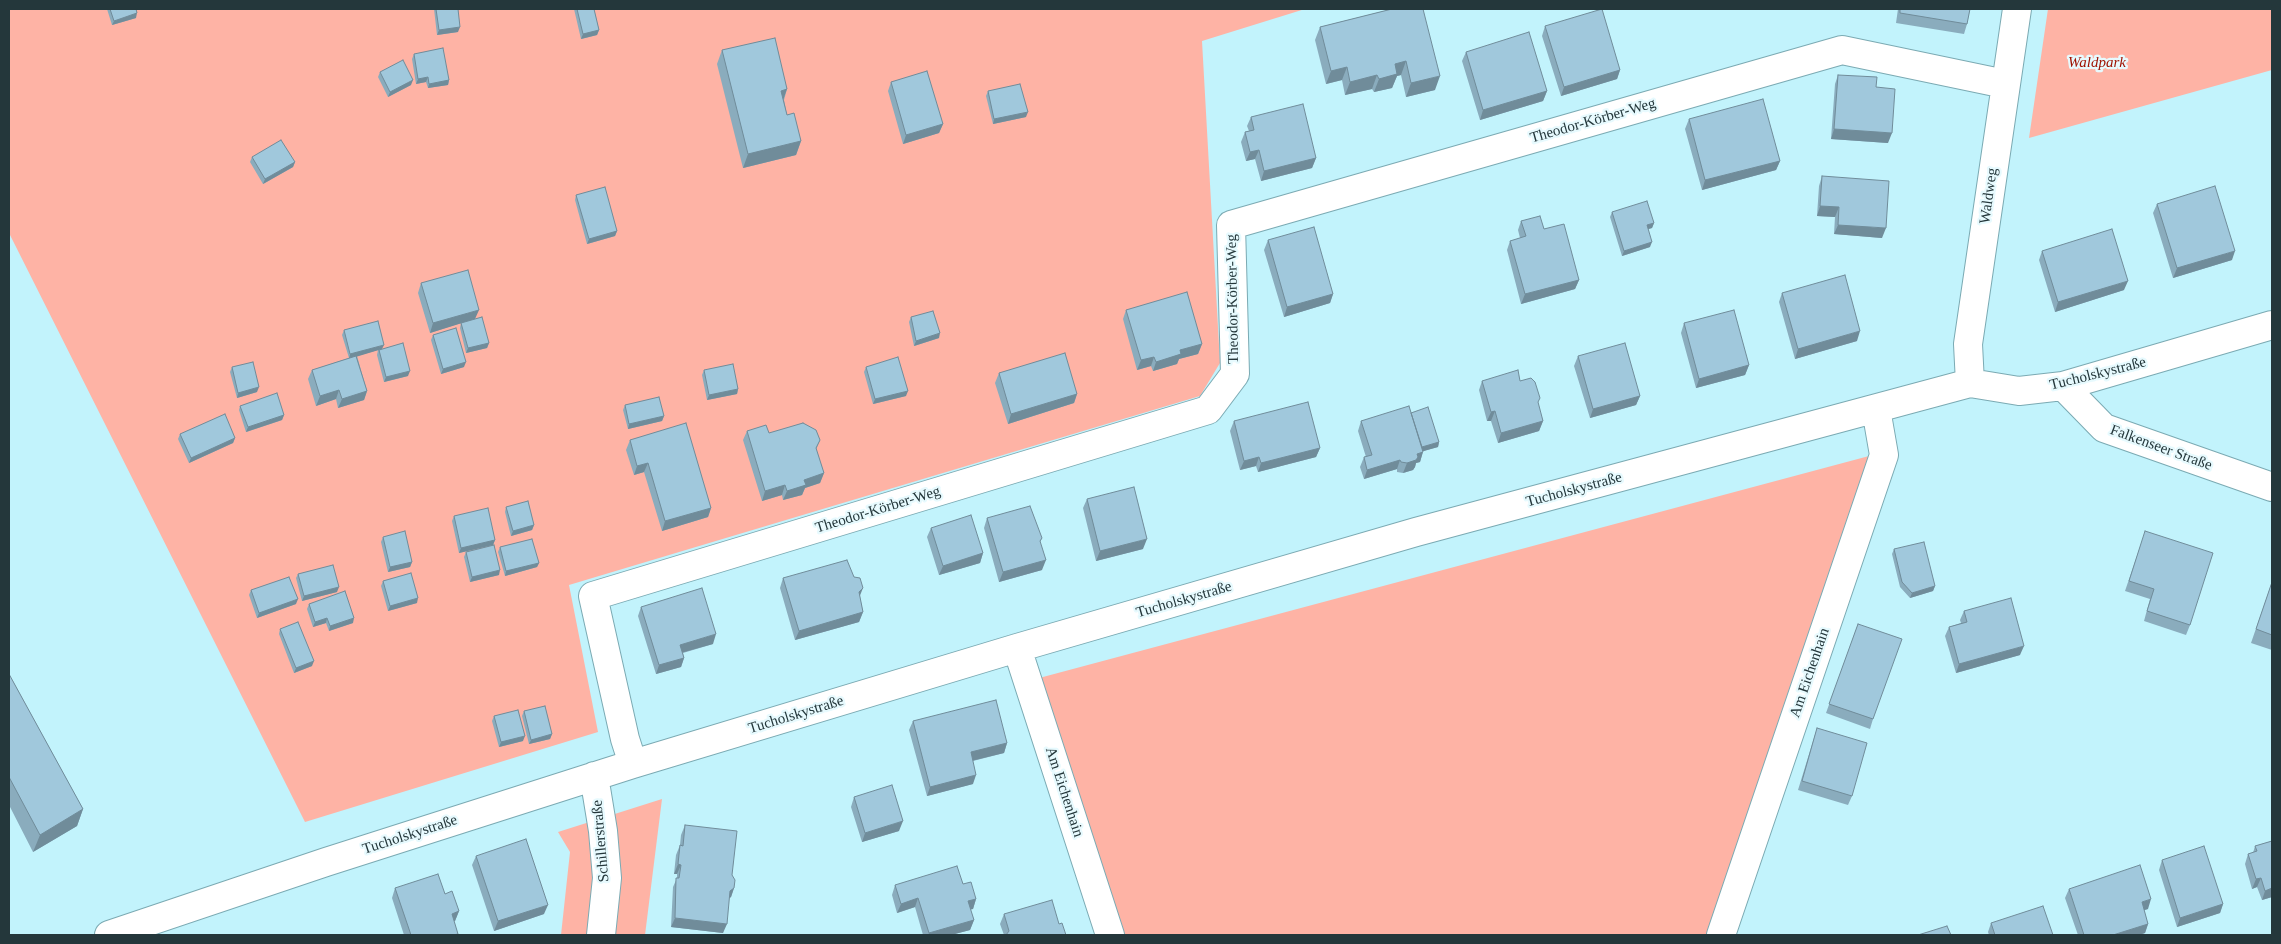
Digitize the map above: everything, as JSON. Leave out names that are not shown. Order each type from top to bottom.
[{"type":"street","name":"Waldweg","points":[[1970,384],[1968,344],[2017,9]]},
{"type":"street","name":"Theodor-Körber-Weg","points":[[634,764],[625,739],[593,596],[1208,410],[1235,374],[1232,225],[1842,50],[2005,84]]},
{"type":"street","name":"Tucholskystraße","points":[[109,935],[326,862],[594,776],[1017,648],[1416,532],[1970,384],[2019,390],[2063,386],[2272,326]]},
{"type":"street","name":"Falkenseer Straße","points":[[2063,386],[2104,428],[2272,487]]},
{"type":"street","name":"Am Eichenhain","points":[[1721,935],[1884,455],[1876,409]]},
{"type":"street","name":"Am Eichenhain","points":[[1017,648],[1110,935]]},
{"type":"street","name":"Schillerstraße","points":[[594,776],[603,831],[606,878],[601,935]]},
{"type":"green space","points":[[9,9],[1305,9],[1202,41],[1220,363],[1200,396],[569,585],[598,732],[305,822],[9,233]]},
{"type":"green space","name":"Waldpark","points":[[2048,9],[2272,9],[2272,70],[2029,138]]},
{"type":"green space","points":[[1884,452],[1721,935],[1110,935],[1028,681]]},
{"type":"green space","points":[[662,799],[645,935],[561,935],[570,852],[558,832]]},
{"type":"building","points":[[110,9],[136,9],[137,13],[114,21]]},
{"type":"building","points":[[436,9],[458,9],[460,27],[439,30]]},
{"type":"building","points":[[577,9],[594,9],[599,30],[583,34]]},
{"type":"building","points":[[1392,9],[1423,9],[1440,76],[1411,83],[1406,61],[1395,64],[1397,74],[1379,79],[1377,75],[1350,82],[1347,67],[1331,71],[1320,27]]},
{"type":"building","points":[[1602,9],[1620,70],[1564,87],[1545,26]]},
{"type":"building","points":[[1900,9],[1970,9],[1967,24],[1900,13]]},
{"type":"building","points":[[1529,32],[1547,91],[1483,110],[1466,52]]},
{"type":"building","points":[[775,38],[787,89],[781,91],[787,115],[794,113],[801,141],[748,154],[722,50]]},
{"type":"building","points":[[443,48],[449,80],[429,84],[428,77],[418,79],[414,54]]},
{"type":"building","points":[[403,60],[413,80],[390,92],[380,72]]},
{"type":"building","points":[[927,71],[943,124],[906,135],[891,82]]},
{"type":"building","points":[[1838,75],[1877,77],[1876,87],[1895,89],[1892,133],[1834,129]]},
{"type":"building","points":[[1020,84],[1028,112],[994,119],[988,91]]},
{"type":"building","points":[[1763,99],[1780,161],[1705,180],[1689,119]]},
{"type":"building","points":[[1303,104],[1316,158],[1264,171],[1259,150],[1250,152],[1245,132],[1254,130],[1251,117]]},
{"type":"building","points":[[281,140],[295,162],[265,179],[252,157]]},
{"type":"building","points":[[1822,176],[1889,181],[1886,228],[1838,225],[1839,207],[1820,206]]},
{"type":"building","points":[[2215,186],[2235,251],[2177,268],[2157,204]]},
{"type":"building","points":[[605,187],[617,231],[589,239],[576,195]]},
{"type":"building","points":[[1647,201],[1654,223],[1647,225],[1652,242],[1624,251],[1612,212]]},
{"type":"building","points":[[1540,216],[1544,229],[1564,224],[1579,280],[1525,294],[1510,241],[1526,236],[1521,221]]},
{"type":"building","points":[[1314,227],[1333,294],[1287,307],[1268,240]]},
{"type":"building","points":[[2112,229],[2128,281],[2058,302],[2042,251]]},
{"type":"building","points":[[468,270],[479,310],[433,323],[421,283]]},
{"type":"building","points":[[1845,275],[1860,331],[1798,349],[1782,293]]},
{"type":"building","points":[[1187,292],[1202,344],[1180,350],[1181,354],[1156,362],[1154,357],[1141,360],[1126,310]]},
{"type":"building","points":[[1734,310],[1749,365],[1699,379],[1684,323]]},
{"type":"building","points":[[933,311],[940,333],[916,341],[911,317]]},
{"type":"building","points":[[482,317],[489,343],[468,348],[461,323]]},
{"type":"building","points":[[378,321],[384,345],[350,354],[344,330]]},
{"type":"building","points":[[456,328],[466,362],[443,369],[433,335]]},
{"type":"building","points":[[403,343],[410,371],[386,377],[379,350]]},
{"type":"building","points":[[1625,343],[1640,396],[1593,409],[1578,356]]},
{"type":"building","points":[[1065,353],[1077,394],[1011,414],[999,373]]},
{"type":"building","points":[[356,356],[367,391],[342,399],[339,390],[320,396],[312,370]]},
{"type":"building","points":[[898,357],[908,391],[875,399],[866,367]]},
{"type":"building","points":[[253,362],[259,387],[238,393],[232,367]]},
{"type":"building","points":[[733,364],[738,389],[709,395],[704,370]]},
{"type":"building","points":[[1518,370],[1520,381],[1531,378],[1535,382],[1540,398],[1538,402],[1543,421],[1501,433],[1495,411],[1491,412],[1482,381]]},
{"type":"building","points":[[277,393],[284,415],[248,427],[240,406]]},
{"type":"building","points":[[659,397],[664,416],[629,424],[625,405]]},
{"type":"building","points":[[1308,402],[1320,448],[1261,463],[1259,457],[1244,461],[1234,421]]},
{"type":"building","points":[[1409,406],[1423,452],[1417,454],[1416,460],[1407,463],[1400,460],[1367,470],[1364,457],[1372,455],[1361,421]]},
{"type":"building","points":[[1428,407],[1439,442],[1422,447],[1411,413]]},
{"type":"building","points":[[225,414],[235,438],[191,458],[180,434]]},
{"type":"building","points":[[686,423],[711,508],[665,521],[648,463],[637,466],[630,440]]},
{"type":"building","points":[[803,423],[816,430],[820,440],[816,448],[824,473],[804,480],[806,485],[787,491],[785,485],[765,491],[747,431],[766,425],[769,433]]},
{"type":"building","points":[[1134,487],[1147,539],[1100,551],[1087,499]]},
{"type":"building","points":[[528,501],[534,525],[513,531],[506,507]]},
{"type":"building","points":[[1030,506],[1042,538],[1040,541],[1046,560],[1003,572],[987,518]]},
{"type":"building","points":[[488,508],[495,540],[461,548],[454,516]]},
{"type":"building","points":[[971,515],[983,553],[943,566],[931,528]]},
{"type":"building","points":[[405,531],[412,562],[390,567],[383,537]]},
{"type":"building","points":[[2145,531],[2213,553],[2190,625],[2147,611],[2154,589],[2129,581]]},
{"type":"building","points":[[532,539],[539,563],[506,571],[500,547]]},
{"type":"building","points":[[1924,542],[1935,586],[1912,593],[1902,582],[1894,549]]},
{"type":"building","points":[[494,545],[500,570],[472,577],[466,552]]},
{"type":"building","points":[[847,560],[854,577],[860,578],[863,588],[859,592],[863,612],[799,631],[783,578]]},
{"type":"building","points":[[333,565],[339,587],[304,596],[298,574]]},
{"type":"building","points":[[411,573],[418,598],[390,606],[383,581]]},
{"type":"building","points":[[289,577],[298,599],[259,613],[251,590]]},
{"type":"building","points":[[2272,582],[2272,635],[2256,629]]},
{"type":"building","points":[[702,588],[716,634],[680,645],[684,658],[659,665],[641,607]]},
{"type":"building","points":[[345,591],[354,618],[330,626],[327,618],[315,622],[309,604]]},
{"type":"building","points":[[2011,598],[2024,646],[1959,664],[1949,627],[1967,622],[1964,611]]},
{"type":"building","points":[[298,622],[314,661],[296,668],[280,629]]},
{"type":"building","points":[[1858,624],[1902,639],[1873,719],[1829,704]]},
{"type":"building","points":[[9,674],[83,809],[40,835],[9,777]]},
{"type":"building","points":[[996,700],[1007,743],[971,752],[976,775],[930,787],[913,721]]},
{"type":"building","points":[[545,706],[552,734],[531,740],[524,711]]},
{"type":"building","points":[[518,710],[525,736],[501,742],[494,716]]},
{"type":"building","points":[[1817,728],[1867,743],[1852,796],[1802,781]]},
{"type":"building","points":[[892,785],[903,821],[865,833],[854,797]]},
{"type":"building","points":[[685,825],[737,831],[732,875],[735,880],[734,888],[730,891],[727,924],[675,918],[676,878],[679,878],[681,865],[678,864],[680,845],[683,846]]},
{"type":"building","points":[[526,839],[548,905],[498,921],[476,856]]},
{"type":"building","points":[[2272,841],[2272,888],[2265,891],[2261,878],[2256,879],[2248,854],[2257,851],[2255,846]]},
{"type":"building","points":[[2204,846],[2223,904],[2180,918],[2162,860]]},
{"type":"building","points":[[2140,865],[2151,899],[2142,902],[2148,924],[2113,935],[2084,935],[2069,889]]},
{"type":"building","points":[[957,866],[963,884],[971,882],[976,899],[968,901],[974,920],[929,933],[918,898],[901,904],[895,885]]},
{"type":"building","points":[[438,874],[445,894],[452,891],[459,911],[452,914],[458,934],[411,935],[395,888]]},
{"type":"building","points":[[1052,900],[1059,924],[1062,923],[1066,935],[1006,935],[1009,931],[1004,914]]},
{"type":"building","points":[[2043,906],[2053,935],[1995,935],[1991,923]]},
{"type":"building","points":[[1947,926],[1951,935],[1918,935]]}]
